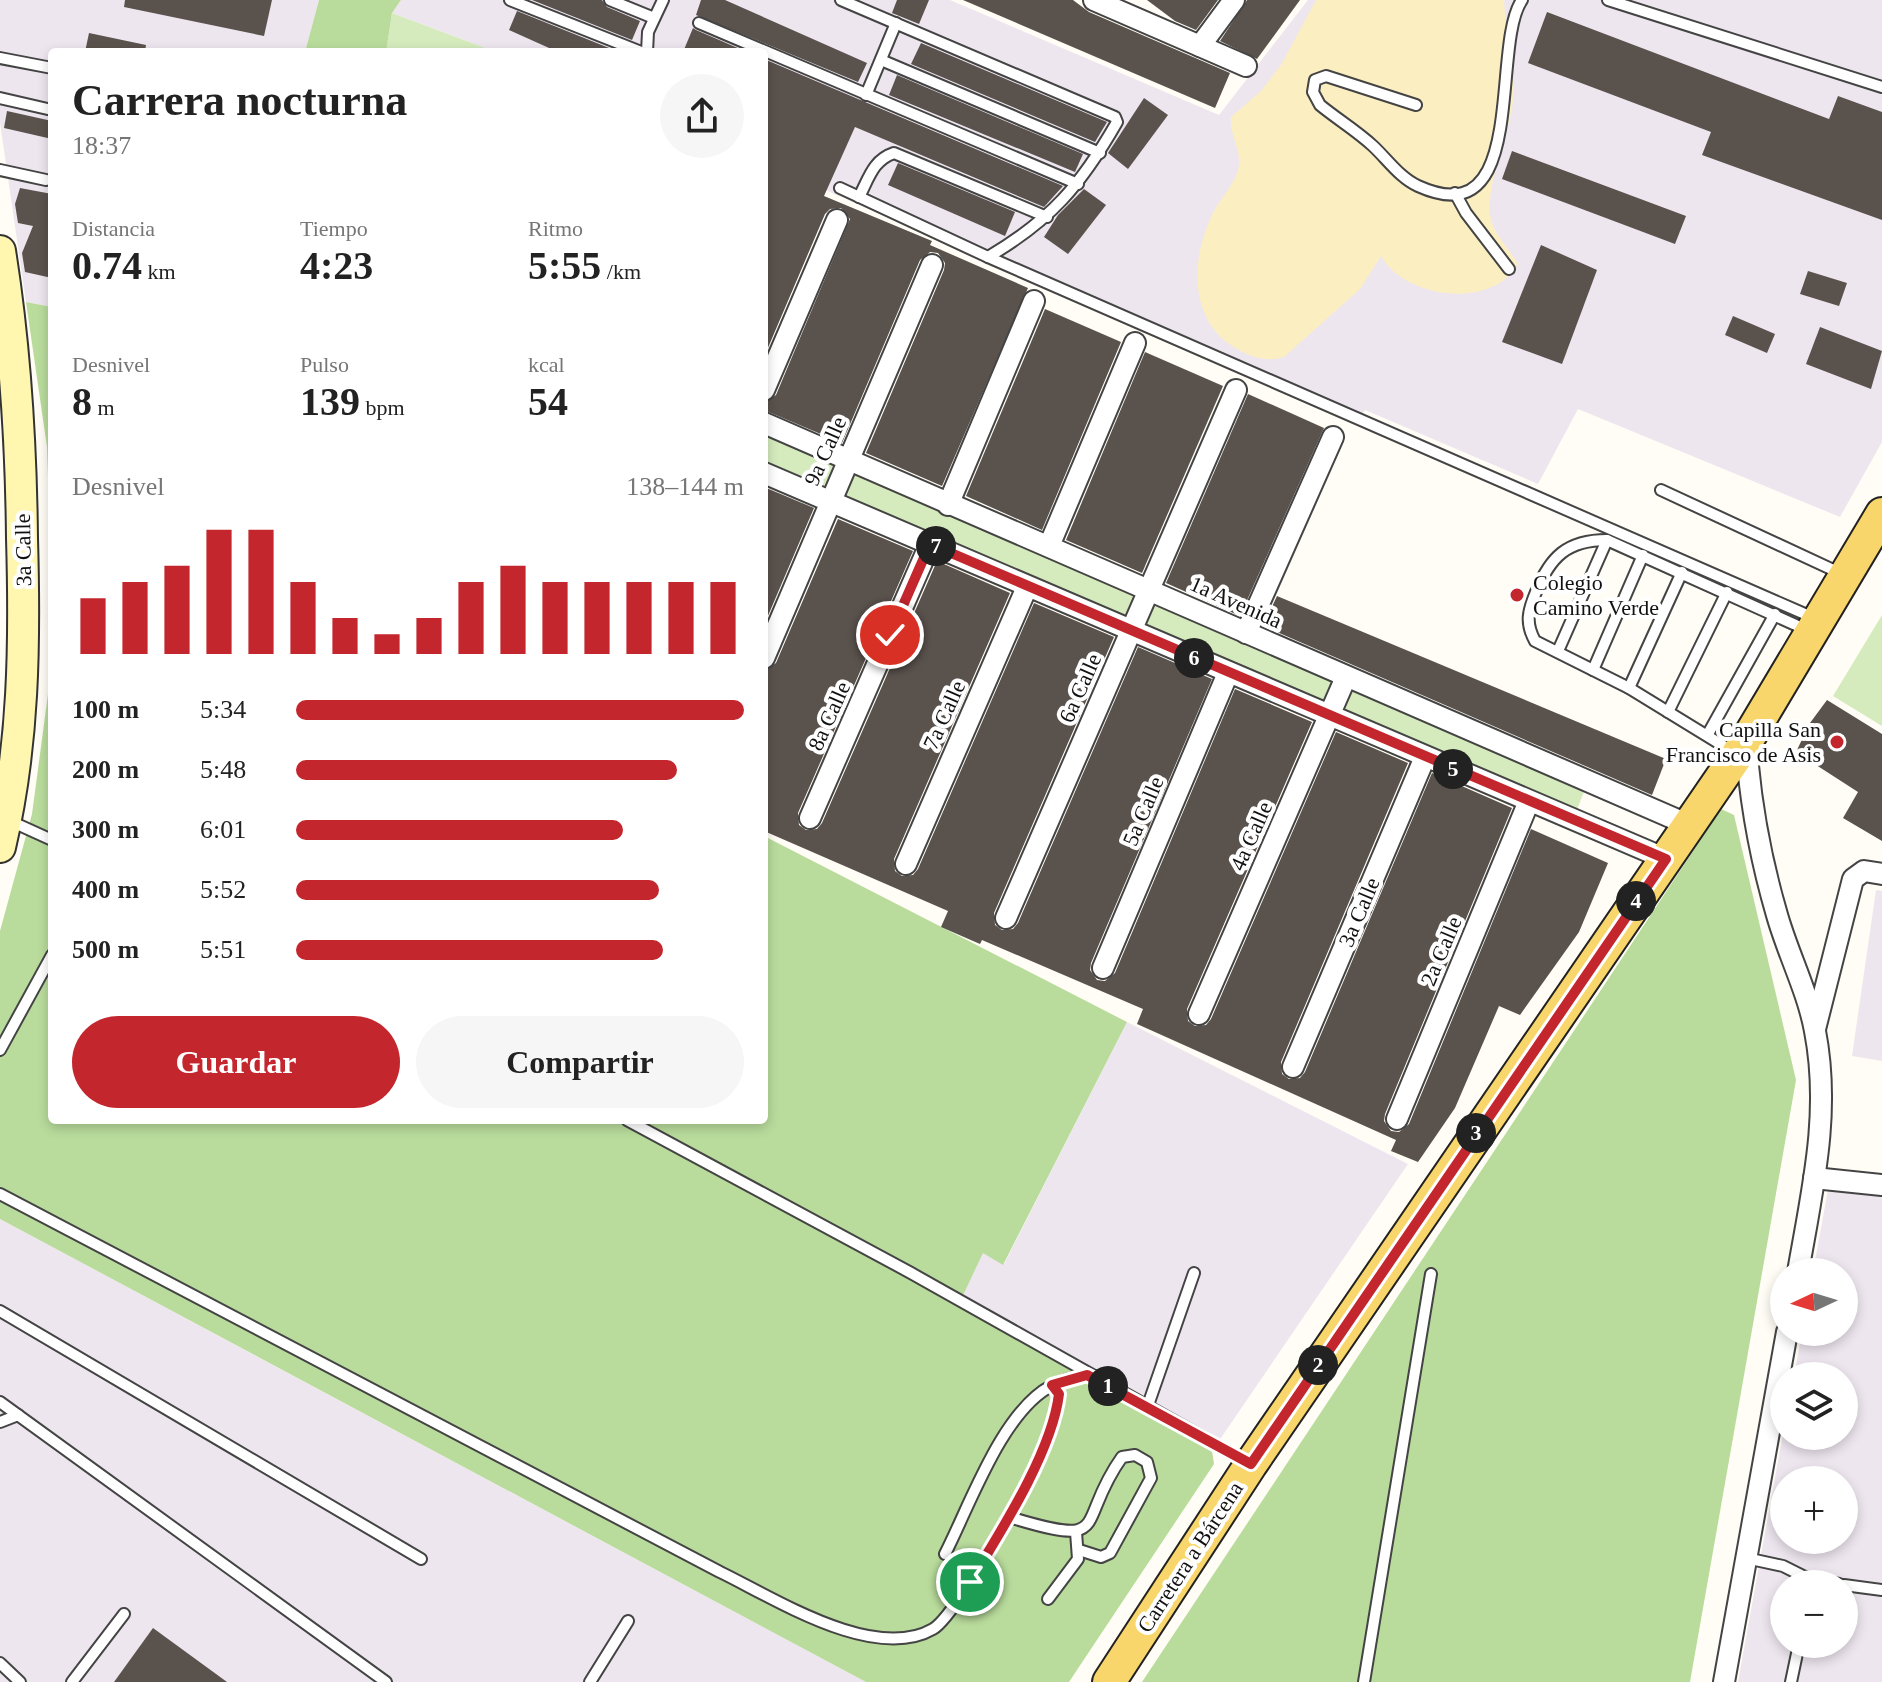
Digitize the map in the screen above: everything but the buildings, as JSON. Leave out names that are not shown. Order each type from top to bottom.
[{"type":"main road","name":"3a Calle","points":[[0,251],[16,393],[24,610],[3,833]]},
{"type":"main road","name":"Carretera a Bárcena","points":[[1109,1682],[1251,1464],[1742,748],[1882,514]]},
{"type":"street","points":[[1200,46],[1234,0]]},
{"type":"street","points":[[1101,1],[1246,66]]},
{"type":"street","points":[[768,381],[837,220]]},
{"type":"street","name":"9a Calle","points":[[768,648],[932,265]]},
{"type":"street","points":[[948,505],[1034,301]]},
{"type":"street","points":[[1049,546],[1135,343]]},
{"type":"street","name":"6a Calle","points":[[1006,918],[1236,390]]},
{"type":"street","name":"1a Avenida","points":[[768,425],[1689,825]]},
{"type":"street","points":[[1246,633],[1333,437]]},
{"type":"street","points":[[768,475],[1666,859]]},
{"type":"street","name":"8a Calle","points":[[810,818],[930,544]]},
{"type":"street","name":"7a Calle","points":[[906,864],[1027,587]]},
{"type":"street","name":"5a Calle","points":[[1103,968],[1228,673]]},
{"type":"street","name":"4a Calle","points":[[1199,1014],[1346,677]]},
{"type":"street","points":[[1742,748],[1754,828],[1778,917],[1815,1029],[1822,1130],[1800,1258]]},
{"type":"street","name":"3a Calle","points":[[1293,1067],[1425,757]]},
{"type":"street","name":"2a Calle","points":[[1397,1119],[1529,801]]},
{"type":"street","points":[[1815,1029],[1853,879],[1864,871],[1882,874]]},
{"type":"street","points":[[1814,1178],[1882,1185]]},
{"type":"street","points":[[1724,1682],[1784,1346]]},
{"type":"lane","points":[[510,0],[634,48]]},
{"type":"lane","points":[[610,0],[654,18]]},
{"type":"lane","points":[[645,48],[648,32],[663,0]]},
{"type":"lane","points":[[841,0],[1112,113],[1117,122],[1078,184],[1047,217],[988,257]]},
{"type":"lane","points":[[1416,105],[1326,76],[1315,80],[1313,92],[1320,105],[1371,144],[1418,186],[1455,193],[1475,187],[1494,160],[1503,112],[1509,31],[1513,12],[1522,0]]},
{"type":"lane","points":[[1608,0],[1882,87]]},
{"type":"lane","points":[[699,23],[757,48]]},
{"type":"lane","points":[[866,95],[896,23]]},
{"type":"lane","points":[[768,53],[1078,184]]},
{"type":"lane","points":[[0,58],[48,67]]},
{"type":"lane","points":[[881,60],[1100,153]]},
{"type":"lane","points":[[0,98],[48,109]]},
{"type":"lane","points":[[859,197],[874,166],[884,156],[894,153],[1047,217]]},
{"type":"lane","points":[[0,170],[46,180]]},
{"type":"lane","points":[[840,188],[1815,626]]},
{"type":"lane","points":[[1455,193],[1466,213],[1509,269]]},
{"type":"lane","points":[[1661,490],[1847,576]]},
{"type":"lane","points":[[1742,748],[1708,734],[1629,688],[1535,641],[1529,629],[1527,613],[1547,565],[1565,550],[1590,540],[1607,540],[1775,614],[1815,626]]},
{"type":"lane","points":[[1558,651],[1607,540]]},
{"type":"lane","points":[[1593,670],[1643,555]]},
{"type":"lane","points":[[1629,688],[1682,572]]},
{"type":"lane","points":[[1668,712],[1727,592]]},
{"type":"lane","points":[[1708,734],[1775,614]]},
{"type":"lane","points":[[3,833],[48,839]]},
{"type":"lane","points":[[0,1050],[48,962]]},
{"type":"lane","points":[[634,1124],[911,1273],[1087,1375],[1251,1464]]},
{"type":"lane","points":[[0,1194],[720,1572],[831,1626],[875,1638],[908,1637],[934,1629],[970,1582],[1009,1517],[1057,1414],[1059,1394],[1052,1385]]},
{"type":"lane","points":[[1147,1408],[1194,1273]]},
{"type":"lane","points":[[1364,1682],[1431,1274]]},
{"type":"lane","points":[[0,1311],[421,1559]]},
{"type":"lane","points":[[945,1554],[1008,1430],[1027,1406],[1052,1385],[1087,1375]]},
{"type":"lane","points":[[0,1402],[386,1682]]},
{"type":"lane","points":[[0,1422],[18,1415]]},
{"type":"lane","points":[[1009,1517],[1059,1531],[1076,1532],[1091,1523],[1122,1457],[1135,1455],[1147,1462],[1151,1478],[1110,1553],[1101,1557],[1079,1550]]},
{"type":"lane","points":[[1048,1599],[1072,1569],[1079,1550],[1076,1532]]},
{"type":"lane","points":[[1746,1558],[1789,1570]]},
{"type":"lane","points":[[1858,1586],[1882,1590]]},
{"type":"lane","points":[[72,1682],[124,1614]]},
{"type":"lane","points":[[590,1682],[628,1621]]},
{"type":"lane","points":[[1791,1682],[1796,1658]]},
{"type":"lane","points":[[0,1663],[20,1682]]},
{"type":"shaded area","points":[[0,0],[319,0],[306,48],[48,48],[48,306],[26,302],[0,123]]},
{"type":"shaded area","points":[[401,0],[950,0],[1219,115],[1308,0],[1882,0],[1882,442],[1840,517],[1578,409],[1538,484],[1365,410],[1356,423],[768,165],[768,48],[485,48],[392,13]]},
{"type":"shaded area","points":[[1876,890],[1882,891],[1882,1061],[1852,1056]]},
{"type":"shaded area","points":[[1127,1022],[1408,1164],[1212,1451],[958,1306],[983,1252],[1004,1264]]},
{"type":"shaded area","points":[[1829,1184],[1882,1192],[1882,1682],[1738,1682],[1770,1505],[1770,1554],[1858,1554],[1858,1466],[1777,1466],[1780,1450],[1858,1450],[1858,1362],[1797,1362],[1799,1346],[1858,1346],[1858,1258],[1816,1258]]},
{"type":"shaded area","points":[[0,1219],[486,1479],[866,1682],[0,1682]]},
{"type":"green space","points":[[319,0],[401,0],[392,13],[387,48],[306,48]]},
{"type":"green space","points":[[392,13],[485,48],[387,48]]},
{"type":"green space","points":[[26,302],[48,306],[48,476],[47,447]]},
{"type":"green space","points":[[768,425],[1588,781],[1573,820],[768,475]]},
{"type":"green space","points":[[1882,615],[1882,726],[1833,696]]},
{"type":"green space","points":[[48,694],[48,1124],[768,1124],[768,838],[1127,1022],[1003,1265],[983,1253],[958,1306],[1212,1451],[1214,1464],[1069,1682],[866,1682],[0,1219],[0,931],[32,814]]},
{"type":"green space","points":[[1721,809],[1734,815],[1796,1080],[1690,1682],[1142,1682]]},
{"type":"sand","points":[[1316,0],[1504,0],[1513,97],[1490,195],[1490,210],[1495,229],[1518,264],[1506,279],[1489,288],[1470,293],[1449,293],[1428,290],[1409,282],[1393,271],[1381,256],[1360,289],[1284,357],[1264,359],[1232,346],[1207,319],[1198,285],[1200,248],[1213,213],[1238,170],[1239,156],[1231,117],[1261,91],[1281,65]]},
{"type":"place","name":"Colegio Camino Verde","points":[[1517,595]]},
{"type":"place","name":"Capilla San Francisco de Asis","points":[[1837,742]]},
{"type":"route","points":[[890,635],[930,544],[1666,859],[1251,1464],[1087,1375],[1052,1385],[1059,1394],[1057,1414],[1009,1517],[970,1582]]}]
